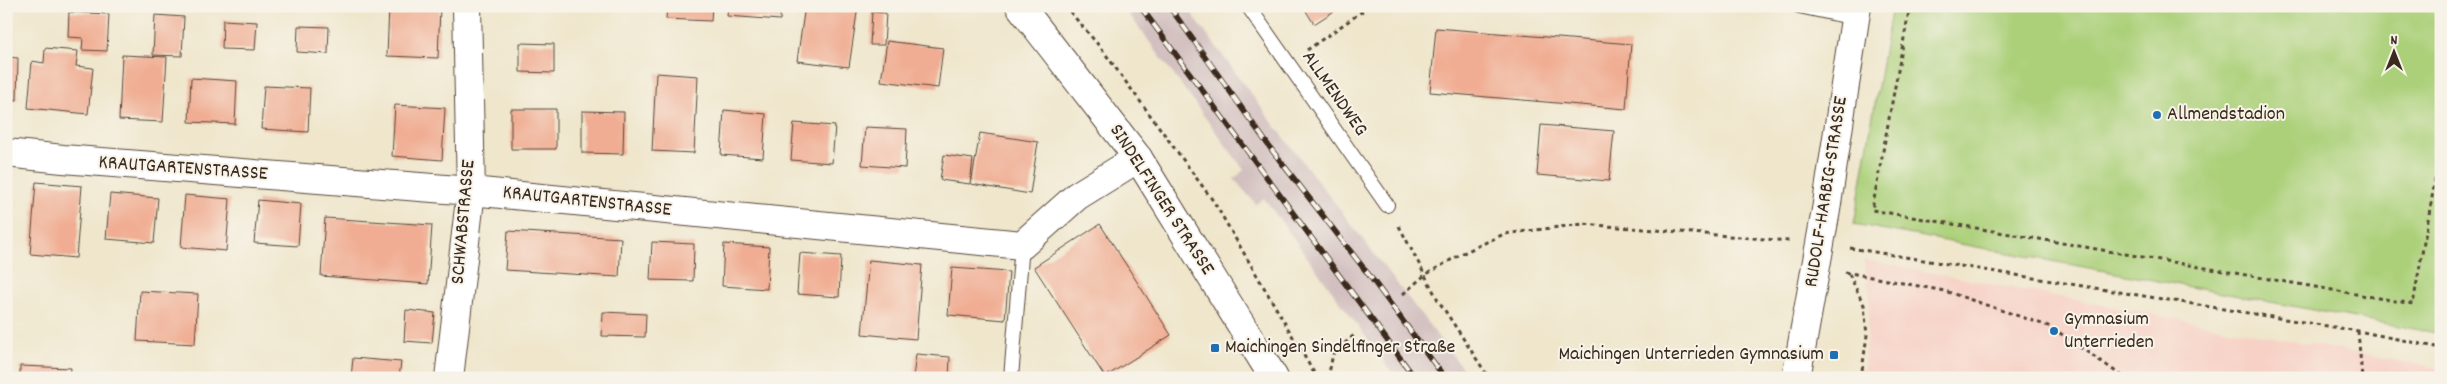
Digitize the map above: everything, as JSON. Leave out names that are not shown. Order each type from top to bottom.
[{"type":"street","name":"SCHWABSTRASSE","points":[[448,378],[471,191],[467,6]]},
{"type":"street","name":"SINDELFINGER STRASSE","points":[[1020,6],[1138,158],[1274,378]]},
{"type":"street","name":"RUDOLF-HARBIG-STRASSE","points":[[1796,378],[1856,12]]},
{"type":"street","name":"KRAUTGARTENSTRASSE","points":[[6,153],[83,161],[471,191],[1022,245]]},
{"type":"street","points":[[1022,245],[1077,196],[1138,158]]},
{"type":"lane","name":"ALLMENDWEG","points":[[1248,6],[1387,205]]},
{"type":"lane","points":[[1799,6],[1856,12]]},
{"type":"lane","points":[[1011,378],[1022,245]]},
{"type":"path","points":[[1065,6],[1101,48],[1214,202],[1317,378]]},
{"type":"path","points":[[1288,63],[1370,6]]},
{"type":"path","points":[[1910,6],[1872,210],[2413,304],[2441,147]]},
{"type":"path","points":[[1387,205],[1438,300],[1489,378]]},
{"type":"path","points":[[1403,294],[1425,275],[1461,254],[1504,234],[1583,224],[1818,253],[2358,331],[2441,348]]},
{"type":"path","points":[[1818,253],[1849,273],[1945,291],[2051,327],[2125,378]]},
{"type":"path","points":[[1849,273],[1864,305],[1867,335],[1861,378]]},
{"type":"path","points":[[2358,331],[2362,378]]},
{"type":"path","points":[[1328,378],[1333,354],[1354,335]]},
{"type":"shaded area","points":[[1123,6],[1186,6],[1269,118],[1470,378],[1396,378],[1264,198],[1256,204],[1234,179],[1244,170]]},
{"type":"shaded area","name":"Gymnasium Unterrieden","points":[[1864,260],[2441,369],[2441,378],[1863,378],[1870,294]]},
{"type":"green space","name":"Allmendstadion","points":[[1892,6],[2441,6],[2441,334],[1854,224]]},
{"type":"building","points":[[389,6],[440,7],[438,58],[387,56]]},
{"type":"building","points":[[667,6],[712,6],[711,21],[666,19]]},
{"type":"building","points":[[728,6],[781,6],[780,20],[727,16]]},
{"type":"building","points":[[805,6],[858,6],[849,67],[797,61]]},
{"type":"building","points":[[1303,6],[1342,6],[1314,24]]},
{"type":"building","points":[[69,12],[109,14],[107,51],[82,50],[83,38],[68,37]]},
{"type":"building","points":[[872,12],[886,13],[884,45],[870,45]]},
{"type":"building","points":[[155,15],[184,17],[182,56],[153,55]]},
{"type":"building","points":[[223,20],[257,22],[255,50],[222,49]]},
{"type":"building","points":[[298,26],[329,27],[328,54],[297,52]]},
{"type":"building","points":[[1436,28],[1631,44],[1626,109],[1430,92]]},
{"type":"building","points":[[887,41],[943,48],[938,88],[881,81]]},
{"type":"building","points":[[520,43],[554,44],[554,73],[520,72]]},
{"type":"building","points":[[45,48],[78,51],[76,66],[93,68],[88,114],[28,108],[32,61],[44,63]]},
{"type":"building","points":[[122,55],[167,57],[163,122],[119,120]]},
{"type":"building","points":[[6,57],[18,58],[17,100],[6,99]]},
{"type":"building","points":[[656,73],[698,76],[694,153],[652,151]]},
{"type":"building","points":[[191,78],[237,81],[235,124],[189,122]]},
{"type":"building","points":[[264,86],[310,88],[308,132],[261,129]]},
{"type":"building","points":[[395,105],[445,108],[442,160],[392,156]]},
{"type":"building","points":[[511,109],[556,109],[556,149],[511,149]]},
{"type":"building","points":[[724,110],[766,114],[763,158],[721,155]]},
{"type":"building","points":[[582,111],[624,112],[623,154],[582,153]]},
{"type":"building","points":[[794,123],[835,126],[832,163],[791,160]]},
{"type":"building","points":[[1541,125],[1614,131],[1609,181],[1537,175]]},
{"type":"building","points":[[865,127],[907,129],[905,168],[862,165]]},
{"type":"building","points":[[980,133],[1038,142],[1030,194],[971,184]]},
{"type":"building","points":[[944,155],[973,159],[970,184],[940,180]]},
{"type":"building","points":[[36,182],[82,186],[76,258],[30,254]]},
{"type":"building","points":[[110,194],[158,198],[154,243],[106,239]]},
{"type":"building","points":[[185,195],[230,199],[226,251],[181,247]]},
{"type":"building","points":[[6,196],[9,196],[8,240],[6,240]]},
{"type":"building","points":[[258,200],[301,204],[298,246],[254,243]]},
{"type":"building","points":[[325,218],[432,225],[428,284],[321,276]]},
{"type":"building","points":[[1100,224],[1171,335],[1105,377],[1034,267]]},
{"type":"building","points":[[508,231],[621,238],[619,277],[505,270]]},
{"type":"building","points":[[652,242],[694,244],[693,281],[650,280]]},
{"type":"building","points":[[724,244],[769,247],[767,289],[722,286]]},
{"type":"building","points":[[800,253],[841,256],[839,297],[797,294]]},
{"type":"building","points":[[869,260],[922,265],[916,339],[862,334]]},
{"type":"building","points":[[952,268],[1009,272],[1005,320],[948,315]]},
{"type":"building","points":[[140,291],[198,294],[195,344],[137,341]]},
{"type":"building","points":[[406,310],[435,313],[432,343],[404,341]]},
{"type":"building","points":[[603,312],[646,314],[645,337],[602,336]]},
{"type":"building","points":[[916,354],[950,357],[949,378],[913,378]]},
{"type":"building","points":[[353,358],[401,362],[399,378],[351,378]]},
{"type":"building","points":[[20,366],[71,368],[70,378],[20,378]]},
{"type":"railway","points":[[1140,6],[1415,378]]},
{"type":"railway","points":[[1169,6],[1271,149],[1369,275],[1445,378]]},
{"type":"place","name":"Allmendstadion","points":[[2157,115]]},
{"type":"place","name":"Gymnasium Unterrieden","points":[[2054,331]]},
{"type":"place","name":"Maichingen Sindelfinger Straße","points":[[1215,348]]},
{"type":"place","name":"Maichingen Unterrieden Gymnasium","points":[[1834,355]]}]
